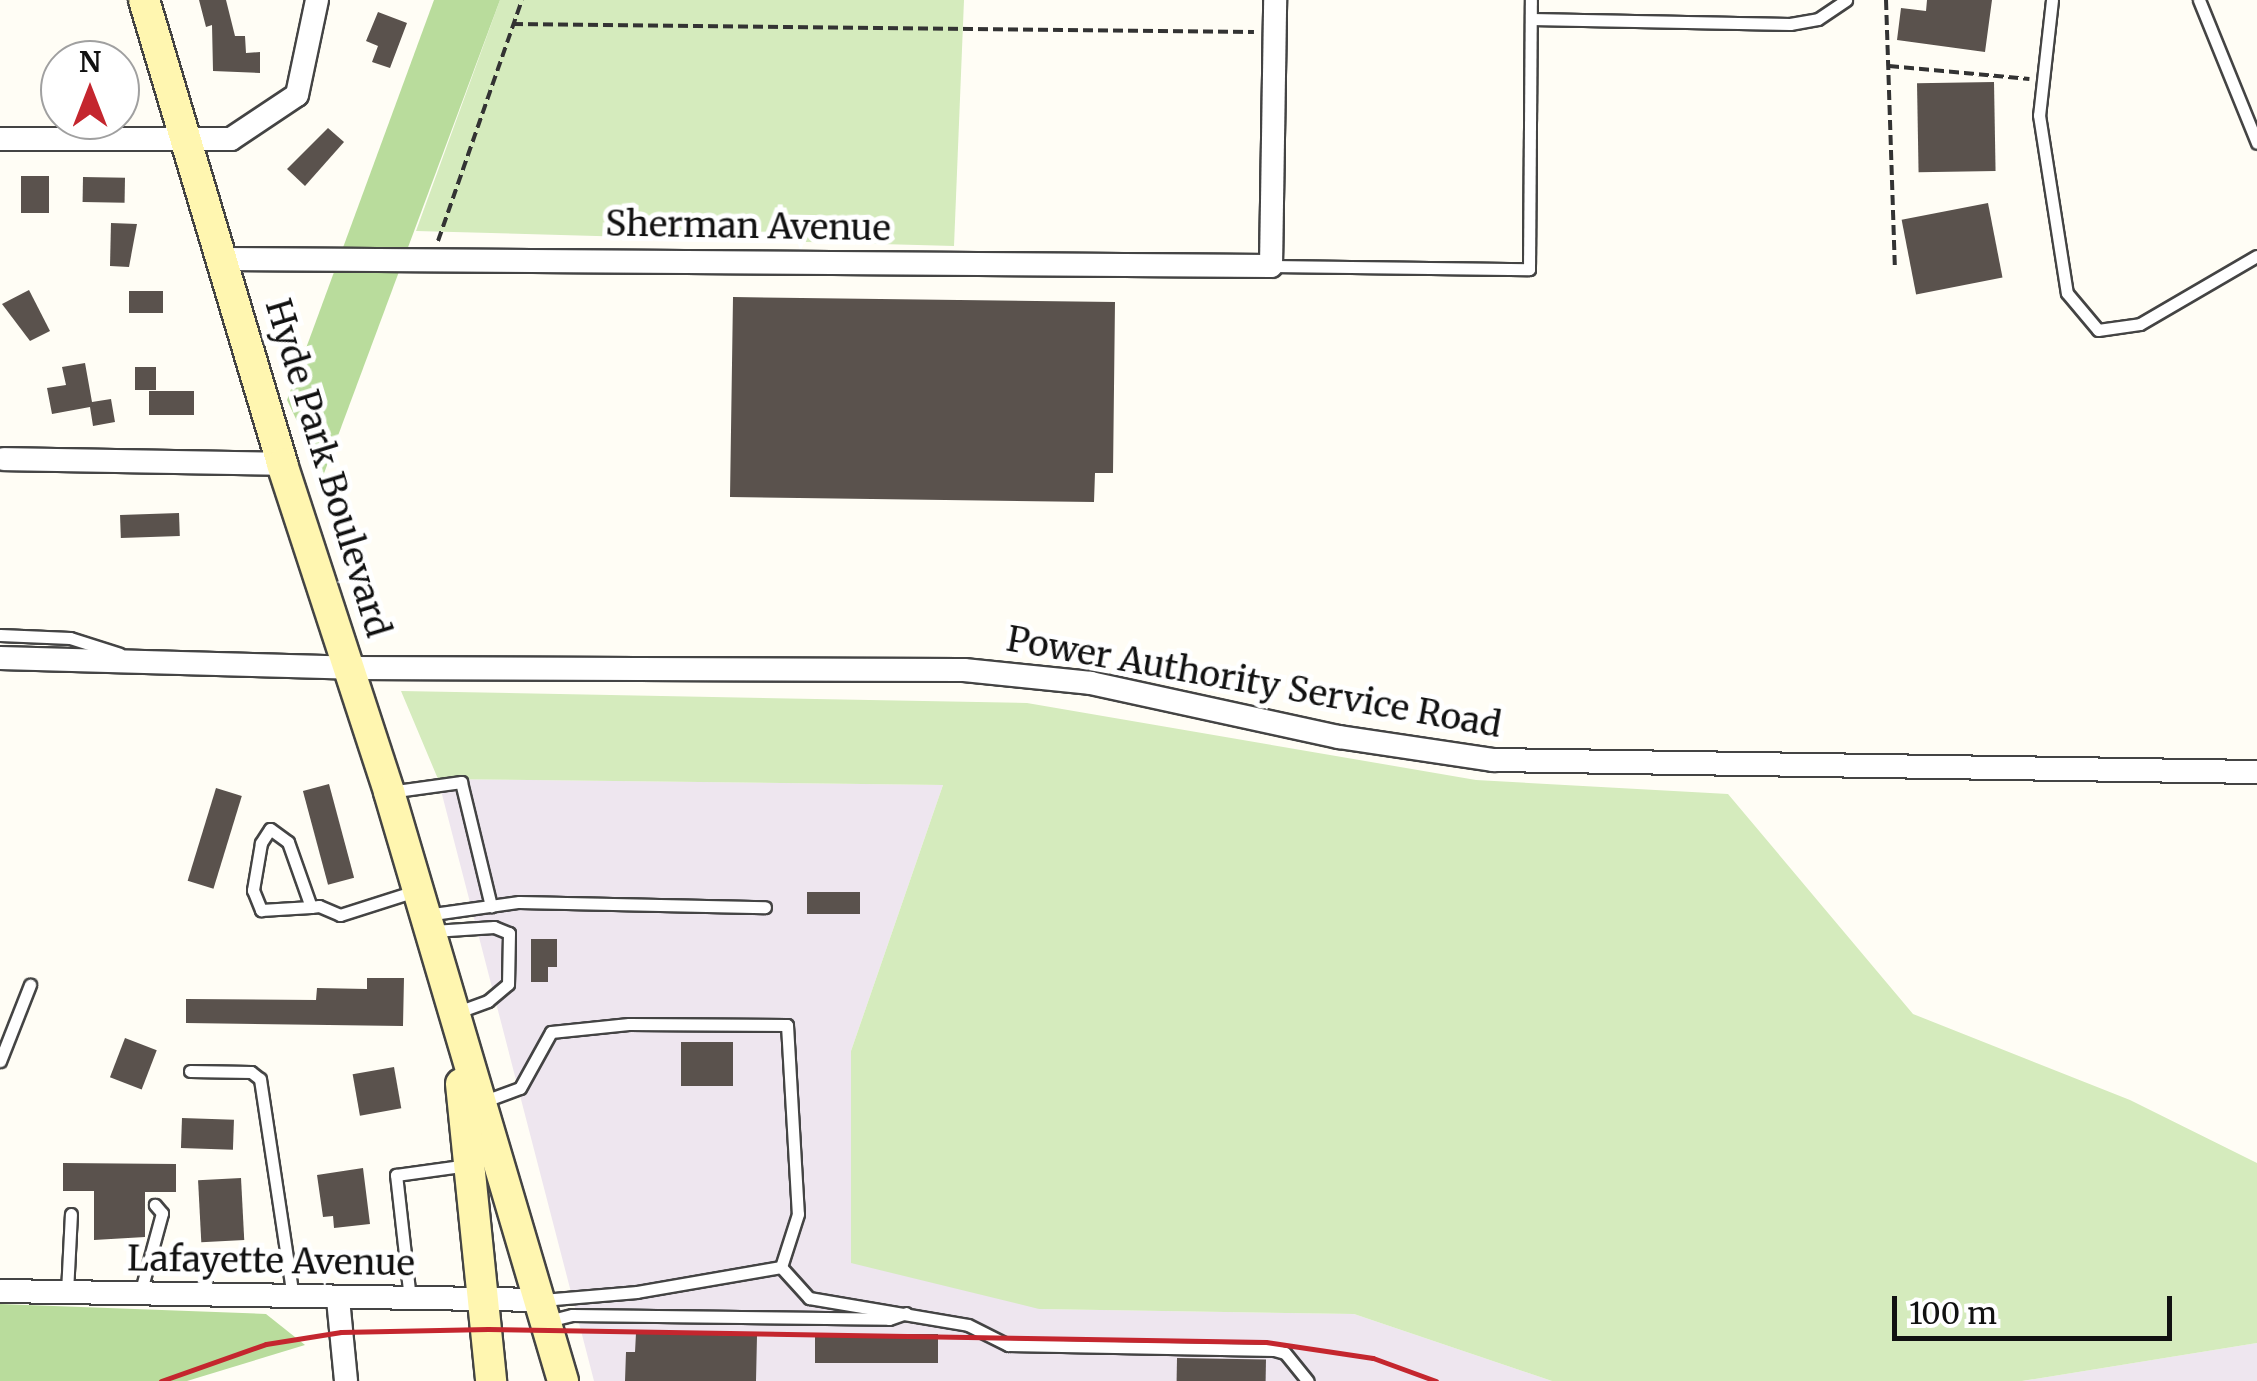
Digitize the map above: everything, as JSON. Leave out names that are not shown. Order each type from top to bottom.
[{"type":"main road","name":"Hyde Park Boulevard","points":[[144,0],[282,464],[390,792],[545,1311],[562,1381]]},
{"type":"main road","name":"Hyde Park Boulevard","points":[[429,923],[472,1164],[490,1381]]},
{"type":"street","points":[[0,139],[231,139],[297,95],[317,0]]},
{"type":"street","points":[[1271,266],[1274,0]]},
{"type":"street","name":"Sherman Avenue","points":[[224,259],[1271,266]]},
{"type":"street","points":[[1,456],[282,464]]},
{"type":"street","name":"Power Authority Service Road","points":[[0,658],[352,668],[993,672],[1090,683],[1339,737],[1492,760],[2257,772]]},
{"type":"street","name":"Lafayette Avenue","points":[[0,1290],[486,1299],[545,1311]]},
{"type":"street","points":[[338,1299],[346,1381]]},
{"type":"lane","points":[[1271,266],[1528,269],[1531,0]]},
{"type":"lane","points":[[1531,20],[1790,24],[1818,20],[1846,0]]},
{"type":"lane","points":[[2052,0],[2040,116],[2068,292],[2098,330],[2140,324],[2257,256]]},
{"type":"lane","points":[[2199,0],[2257,142]]},
{"type":"lane","points":[[0,635],[70,638],[143,662]]},
{"type":"lane","points":[[390,792],[461,782],[491,906]]},
{"type":"lane","points":[[311,907],[288,842],[270,829],[261,843],[256,907],[311,907],[340,916],[494,927],[509,934],[508,984],[488,1001],[456,1013]]},
{"type":"lane","points":[[429,923],[491,906],[577,901],[765,907]]},
{"type":"lane","points":[[0,1061],[30,985]]},
{"type":"lane","points":[[482,1102],[520,1088],[551,1032],[726,1021],[787,1025],[798,1214],[781,1267]]},
{"type":"lane","points":[[190,1071],[251,1072],[260,1079],[294,1298]]},
{"type":"lane","points":[[410,1299],[396,1175],[472,1164]]},
{"type":"lane","points":[[140,1294],[162,1212],[154,1205]]},
{"type":"lane","points":[[67,1292],[71,1214]]},
{"type":"lane","points":[[545,1311],[781,1267]]},
{"type":"lane","points":[[781,1267],[809,1298],[968,1326],[1008,1345],[1274,1350],[1285,1353],[1308,1381]]},
{"type":"lane","points":[[545,1311],[572,1315],[889,1318],[908,1313]]},
{"type":"path","points":[[431,258],[522,0]]},
{"type":"path","points":[[1886,0],[1894,266]]},
{"type":"path","points":[[513,24],[1273,32]]},
{"type":"path","points":[[1889,66],[2043,80]]},
{"type":"shaded area","points":[[438,779],[943,785],[851,1051],[1039,1309],[1354,1314],[1552,1381],[594,1381]]},
{"type":"shaded area","points":[[2257,1343],[2257,1381],[2022,1381]]},
{"type":"green space","points":[[434,0],[500,0],[323,476],[287,400]]},
{"type":"green space","points":[[500,0],[964,0],[954,246],[416,231]]},
{"type":"green space","points":[[401,691],[1027,703],[1476,780],[1728,794],[1913,1014],[2130,1100],[2257,1163],[2257,1343],[2022,1381],[1552,1381],[1354,1314],[1039,1309],[851,1263],[851,1051],[943,785],[438,779]]},
{"type":"green space","points":[[0,1304],[266,1314],[305,1345],[187,1381],[0,1381]]},
{"type":"building","points":[[199,0],[226,0],[235,36],[245,36],[246,53],[260,52],[260,73],[213,71],[212,25],[206,27]]},
{"type":"building","points":[[1927,0],[1992,0],[1985,52],[1897,40],[1901,8],[1926,11]]},
{"type":"building","points":[[378,12],[407,23],[390,68],[372,62],[378,46],[366,41]]},
{"type":"building","points":[[1994,82],[1996,171],[1919,172],[1917,83]]},
{"type":"building","points":[[328,128],[344,142],[305,186],[287,169]]},
{"type":"building","points":[[21,176],[49,176],[49,213],[21,213]]},
{"type":"building","points":[[83,177],[125,178],[125,203],[83,202]]},
{"type":"building","points":[[1988,203],[2003,278],[1916,294],[1902,220]]},
{"type":"building","points":[[111,223],[137,224],[129,267],[110,266]]},
{"type":"building","points":[[29,290],[50,331],[30,341],[2,304]]},
{"type":"building","points":[[129,291],[163,291],[163,313],[129,313]]},
{"type":"building","points":[[733,297],[1115,302],[1113,473],[1095,473],[1094,502],[730,497]]},
{"type":"building","points":[[85,363],[92,402],[111,399],[115,422],[93,426],[90,407],[52,414],[47,388],[66,385],[62,367]]},
{"type":"building","points":[[135,367],[156,367],[156,390],[135,390]]},
{"type":"building","points":[[149,391],[194,391],[194,415],[149,415]]},
{"type":"building","points":[[179,513],[180,536],[121,538],[120,515]]},
{"type":"building","points":[[329,784],[354,878],[328,885],[303,791]]},
{"type":"building","points":[[216,788],[242,796],[213,889],[188,881]]},
{"type":"building","points":[[807,892],[860,892],[860,914],[807,914]]},
{"type":"building","points":[[531,939],[557,939],[557,967],[548,967],[548,982],[531,982]]},
{"type":"building","points":[[367,978],[404,978],[403,1026],[186,1023],[186,999],[316,1000],[317,988],[367,989]]},
{"type":"building","points":[[125,1038],[157,1050],[142,1089],[110,1077]]},
{"type":"building","points":[[681,1042],[733,1042],[733,1086],[681,1086]]},
{"type":"building","points":[[394,1067],[401,1108],[360,1116],[353,1074]]},
{"type":"building","points":[[182,1118],[234,1120],[233,1150],[181,1148]]},
{"type":"building","points":[[63,1163],[176,1164],[176,1192],[145,1192],[145,1237],[94,1240],[94,1191],[63,1191]]},
{"type":"building","points":[[363,1168],[370,1224],[334,1228],[333,1216],[323,1217],[317,1175]]},
{"type":"building","points":[[241,1178],[244,1240],[201,1242],[198,1180]]},
{"type":"building","points":[[636,1333],[757,1336],[756,1381],[625,1381],[626,1352],[635,1352]]},
{"type":"building","points":[[815,1334],[938,1334],[938,1363],[815,1363]]},
{"type":"building","points":[[1177,1358],[1266,1360],[1266,1381],[1177,1381]]},
{"type":"railway","points":[[161,1381],[266,1344],[341,1332],[488,1329],[1266,1342],[1373,1358],[1436,1381]]}]
